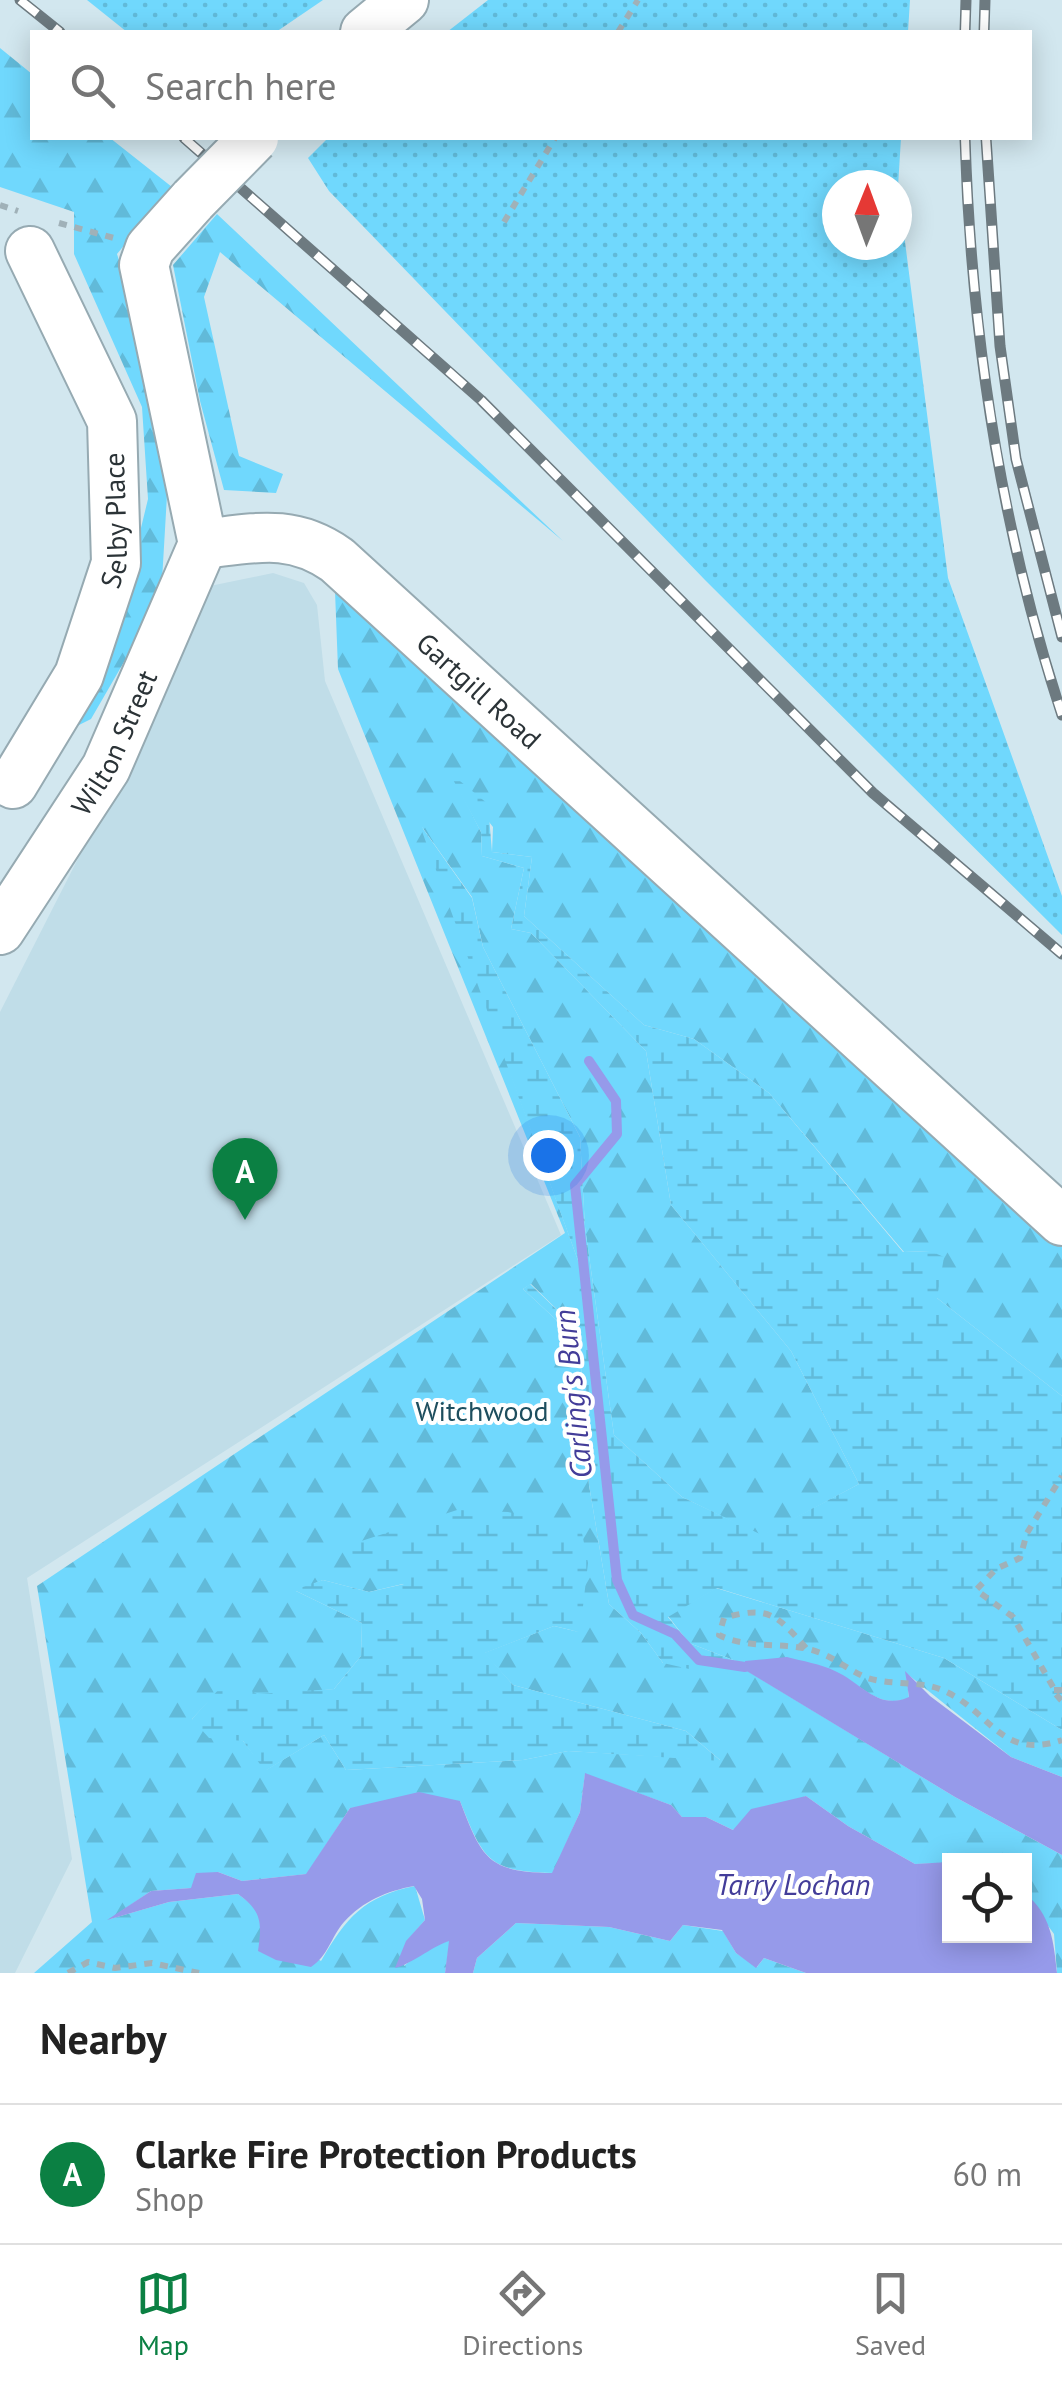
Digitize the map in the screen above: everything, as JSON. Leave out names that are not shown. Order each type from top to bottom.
[{"type":"street","points":[[367,30],[404,0]]},
{"type":"street","points":[[203,544],[144,265],[150,248],[252,140]]},
{"type":"street","name":"Selby Place","points":[[6,781],[79,675],[116,563],[112,421],[40,230]]},
{"type":"street","name":"Gartgill Road","points":[[203,544],[286,537],[312,542],[336,560],[1062,1220]]},
{"type":"street","name":"Wilton Street","points":[[0,930],[106,768],[203,544]]},
{"type":"street","points":[[6,781],[69,824]]},
{"type":"path","points":[[619,30],[638,0]]},
{"type":"path","points":[[504,222],[554,140]]},
{"type":"path","points":[[0,205],[40,230],[150,248]]},
{"type":"path","points":[[1062,1476],[1027,1533],[1020,1558],[996,1569],[976,1590],[1012,1617],[1062,1701]]},
{"type":"path","points":[[806,1648],[778,1616],[750,1610],[724,1618],[719,1635],[734,1642],[806,1648],[839,1658],[864,1676],[940,1689],[974,1709],[1010,1741],[1039,1748],[1062,1740]]},
{"type":"path","points":[[68,1973],[88,1962],[115,1968],[152,1963],[198,1973]]},
{"type":"shaded area","points":[[273,573],[304,583],[317,605],[325,681],[561,1235],[27,1578],[72,1859],[15,1973],[0,1973],[0,1012],[179,660],[205,587]]},
{"type":"green space","points":[[87,0],[323,0],[279,30],[124,30]]},
{"type":"green space","points":[[488,0],[910,0],[908,30],[450,30]]},
{"type":"green space","points":[[0,48],[30,72],[30,140],[113,140],[172,187],[117,254],[141,329],[169,461],[161,598],[91,719],[71,729],[125,594],[148,499],[142,407],[74,254],[74,212],[0,187]]},
{"type":"green space","points":[[326,140],[901,140],[899,170],[822,170],[822,260],[907,260],[948,578],[1062,896],[1062,935],[706,581],[329,191],[308,158]]},
{"type":"green space","points":[[217,214],[563,541],[220,252],[204,297],[239,456],[283,474],[276,493],[224,490],[200,401],[173,265]]},
{"type":"green space","name":"Witchwood","points":[[335,591],[416,655],[1062,1236],[1062,1396],[937,1298],[930,1251],[904,1252],[769,1093],[694,1039],[644,1025],[524,916],[532,857],[492,852],[493,827],[452,775],[481,832],[482,856],[524,868],[511,929],[531,933],[646,1051],[671,1205],[791,1351],[859,1484],[762,1536],[682,1497],[614,1435],[585,1227],[580,1137],[483,947],[472,897],[422,827],[580,1266],[580,1332],[531,1284],[523,1289],[565,1328],[580,1351],[589,1485],[609,1604],[641,1633],[663,1663],[741,1663],[689,1643],[668,1616],[716,1588],[944,1658],[1062,1730],[1062,1777],[1011,1757],[906,1673],[909,1698],[889,1701],[829,1670],[745,1661],[746,1670],[955,1797],[1062,1855],[1062,1973],[1057,1973],[1054,1934],[1032,1904],[1032,1853],[942,1853],[942,1863],[915,1864],[848,1826],[806,1796],[733,1830],[706,1817],[682,1817],[671,1805],[585,1774],[580,1812],[553,1873],[514,1869],[491,1858],[475,1837],[460,1801],[350,1808],[307,1874],[242,1881],[218,1872],[192,1888],[151,1891],[110,1919],[169,1902],[238,1894],[254,1906],[262,1921],[321,1961],[358,1911],[382,1896],[415,1886],[425,1920],[406,1942],[404,1966],[423,1950],[450,1940],[445,1973],[34,1973],[92,1922],[37,1586],[565,1233],[338,669]],"holes":[[[323,1580],[369,1592],[407,1583],[579,1632],[554,1626],[484,1653],[513,1685],[686,1731],[720,1760],[568,1751],[523,1760],[346,1770],[324,1735],[266,1770],[243,1741],[192,1719],[208,1702],[334,1689],[361,1656],[362,1623],[296,1591]]]},
{"type":"green space","points":[[449,772],[488,804],[492,852],[532,857],[524,916],[644,1025],[694,1039],[769,1093],[903,1252],[930,1251],[944,1257],[937,1298],[1062,1396],[1062,1730],[944,1658],[717,1588],[668,1617],[689,1643],[741,1663],[742,1668],[720,1676],[663,1663],[641,1633],[609,1604],[589,1485],[580,1351],[565,1328],[523,1289],[530,1284],[579,1331],[580,1266],[419,823],[472,898],[483,947],[580,1137],[585,1227],[614,1435],[682,1497],[762,1535],[859,1484],[791,1351],[671,1205],[646,1051],[531,933],[511,929],[524,868],[482,856],[481,832]]},
{"type":"green space","points":[[457,1510],[508,1512],[581,1528],[588,1563],[580,1632],[554,1626],[485,1653],[513,1685],[686,1731],[721,1761],[568,1751],[523,1760],[346,1770],[324,1735],[265,1771],[243,1741],[209,1738],[192,1719],[229,1678],[257,1694],[334,1689],[361,1656],[362,1623],[294,1590],[323,1580],[369,1592],[404,1584],[353,1569],[349,1545]]},
{"type":"green space","points":[[516,1923],[609,1927],[670,1941],[683,1925],[723,1931],[736,1953],[757,1967],[764,1958],[806,1973],[473,1973],[477,1958]]},
{"type":"water","points":[[787,1657],[830,1669],[888,1701],[909,1697],[905,1671],[930,1696],[1011,1757],[1062,1777],[1062,1855],[955,1797],[745,1670],[745,1661]]},
{"type":"water","name":"Tarry Lochan","points":[[585,1773],[671,1805],[682,1817],[706,1817],[733,1830],[751,1809],[806,1796],[848,1826],[915,1864],[942,1862],[942,1943],[1032,1943],[1032,1900],[1046,1919],[1057,1973],[806,1973],[764,1958],[756,1968],[736,1953],[722,1930],[683,1925],[670,1941],[609,1927],[516,1923],[477,1958],[473,1973],[445,1973],[449,1941],[395,1968],[406,1941],[425,1920],[422,1899],[414,1886],[385,1894],[359,1908],[311,1967],[276,1960],[258,1951],[258,1918],[252,1906],[238,1894],[169,1902],[107,1920],[151,1891],[191,1888],[196,1873],[218,1872],[242,1881],[306,1874],[350,1808],[419,1792],[460,1801],[475,1837],[490,1858],[501,1865],[531,1872],[552,1873],[580,1812]]},
{"type":"waterway","name":"Carling's Burn","points":[[589,1061],[616,1101],[617,1134],[575,1185],[617,1580],[633,1615],[675,1634],[699,1660],[745,1667]]},
{"type":"railway","points":[[20,0],[58,30]]},
{"type":"railway","points":[[965,30],[966,0]]},
{"type":"railway","points":[[984,30],[985,0]]},
{"type":"railway","points":[[186,140],[481,400],[873,793],[1062,954]]},
{"type":"railway","points":[[965,140],[974,284],[993,430],[1022,574],[1062,715]]},
{"type":"railway","points":[[986,140],[1000,346],[1016,459],[1062,637]]},
{"type":"place","name":"Clarke Fire Protection Products","points":[[245,1220]]}]
